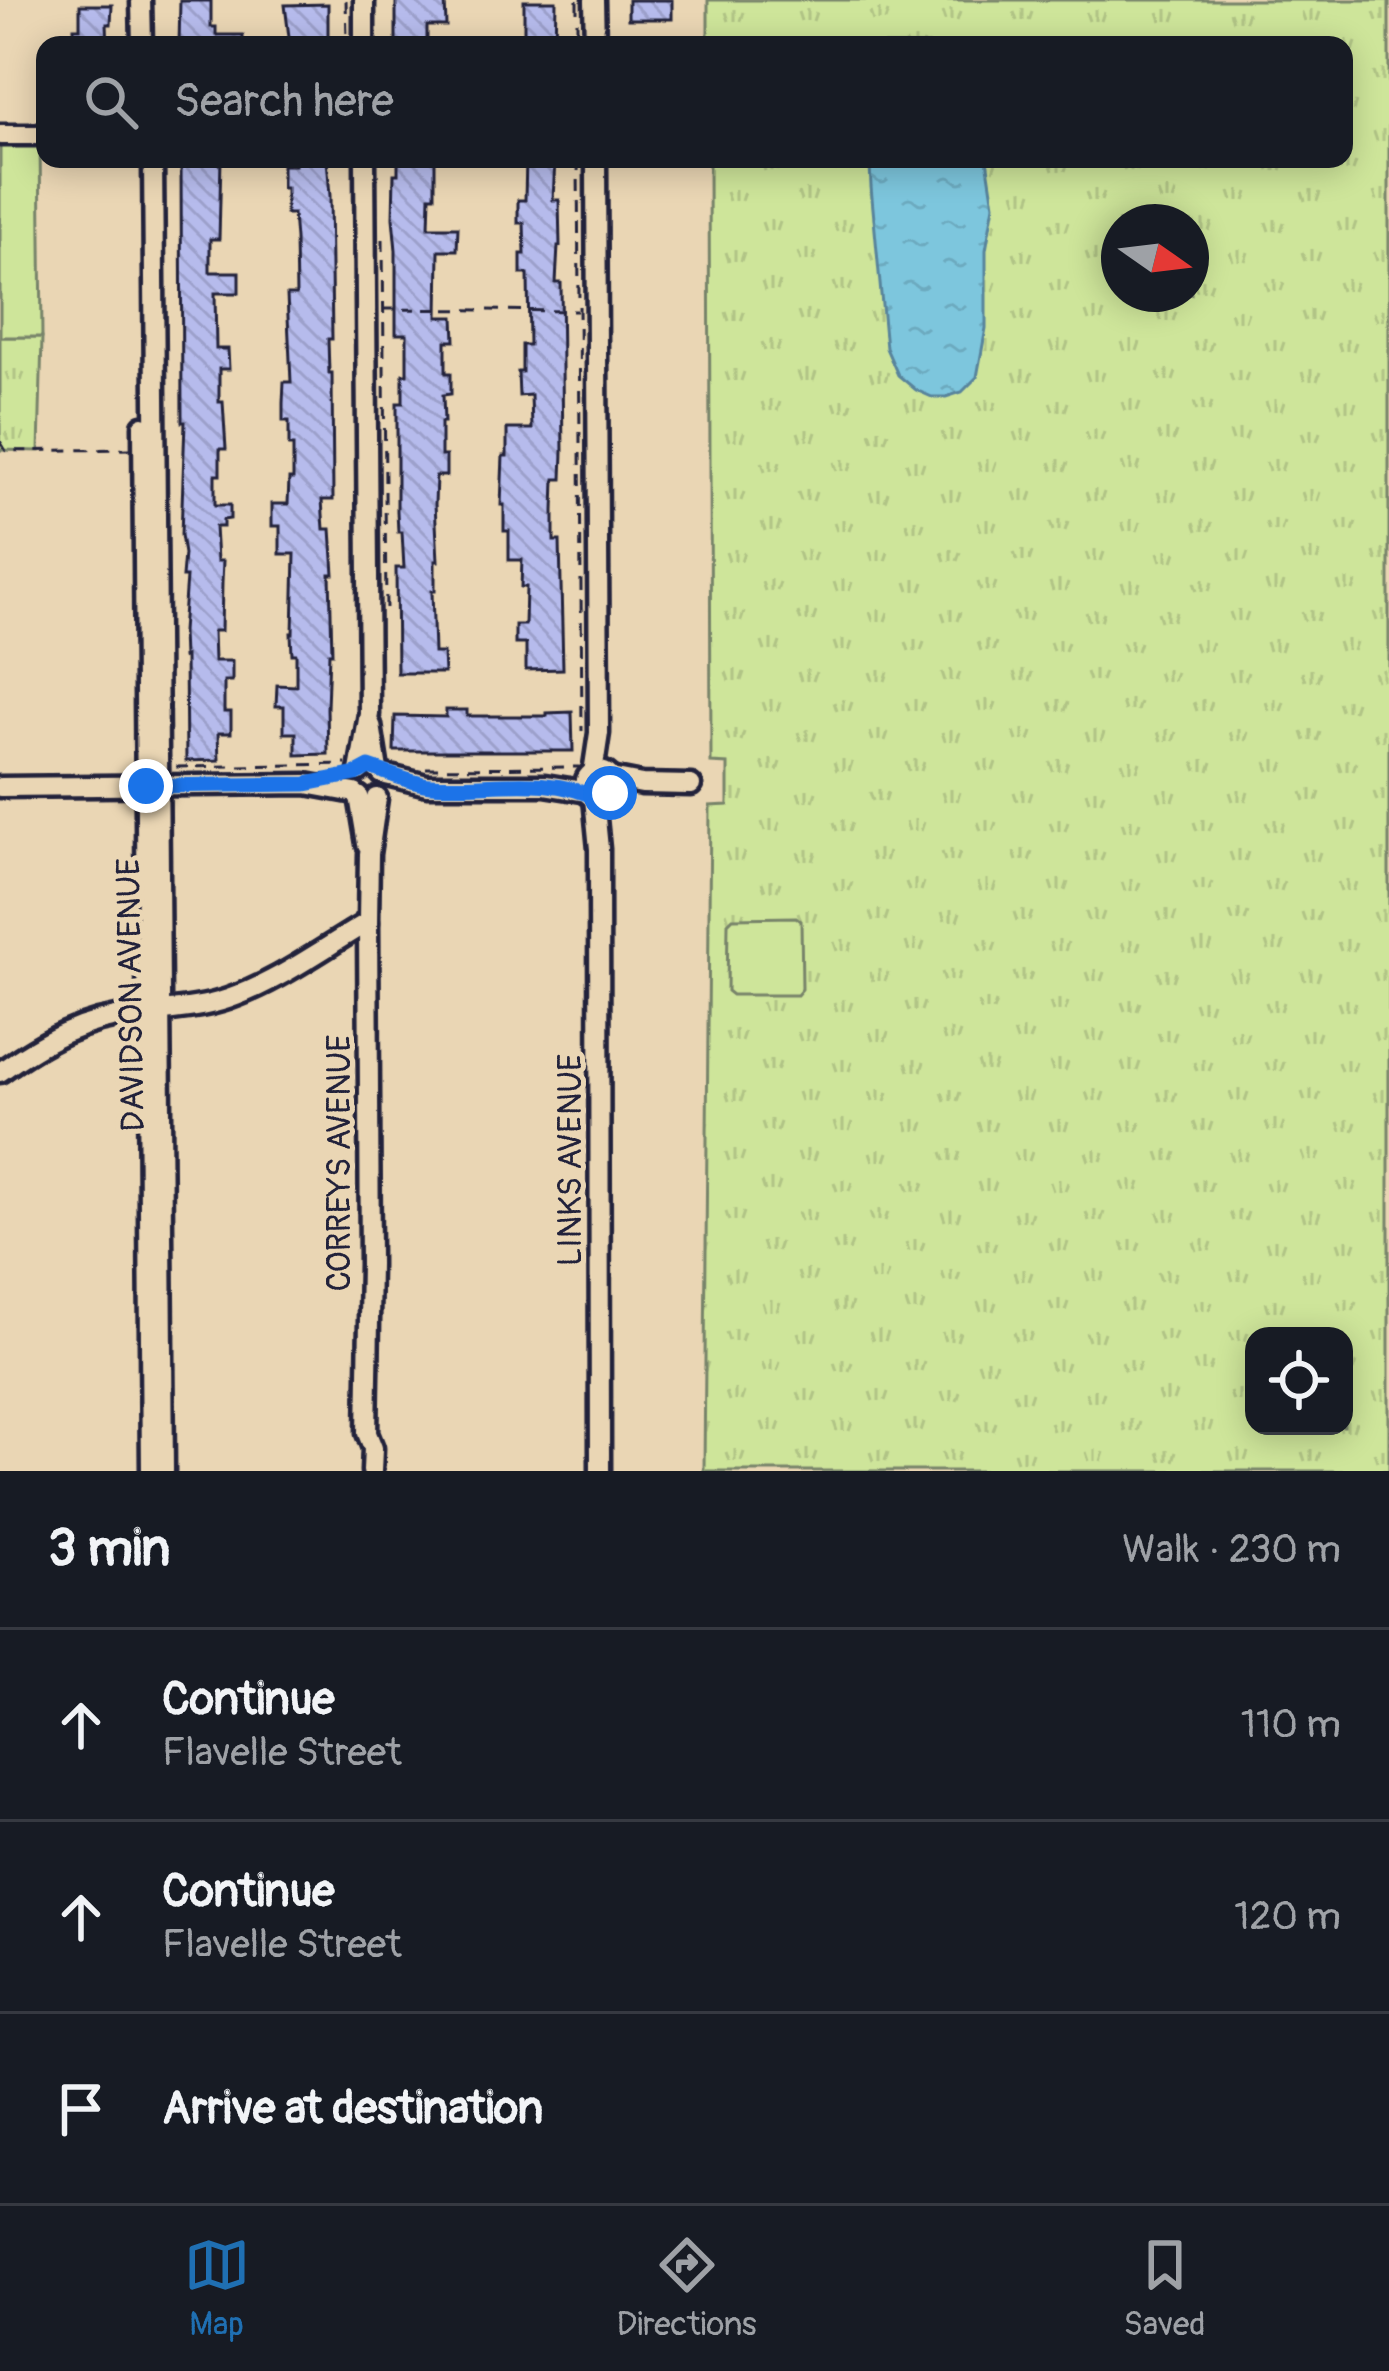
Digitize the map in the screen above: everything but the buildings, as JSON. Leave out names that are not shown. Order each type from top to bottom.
[{"type":"street","points":[[141,0],[142,36]]},
{"type":"street","points":[[152,0],[152,36]]},
{"type":"street","points":[[364,0],[364,36]]},
{"type":"street","points":[[594,0],[595,36]]},
{"type":"street","points":[[0,135],[36,135]]},
{"type":"street","name":"DAVIDSON AVENUE","points":[[142,168],[164,1471]]},
{"type":"street","name":"DAVIDSON AVENUE","points":[[153,168],[153,786]]},
{"type":"street","name":"CORREYS AVENUE","points":[[365,168],[368,1433],[372,1471]]},
{"type":"street","name":"LINKS AVENUE","points":[[596,168],[600,1471]]},
{"type":"street","points":[[0,788],[367,781],[401,792],[426,776],[545,785],[691,785]]},
{"type":"street","points":[[0,1072],[33,1048],[86,1023],[205,1005],[258,987],[368,922]]},
{"type":"street","name":"DAVIDSON AVENUE","points":[[151,1471],[155,1012]]},
{"type":"path","points":[[346,0],[347,36]]},
{"type":"path","points":[[577,0],[577,36]]},
{"type":"path","points":[[578,168],[582,745]]},
{"type":"path","points":[[383,234],[386,618]]},
{"type":"path","points":[[383,309],[579,311]]},
{"type":"path","points":[[0,441],[3,452],[131,449]]},
{"type":"path","points":[[170,767],[343,765],[367,781]]},
{"type":"path","points":[[426,776],[597,783]]},
{"type":"green space","points":[[708,0],[1389,0],[1389,1471],[704,1471],[710,806],[728,805],[728,764],[711,763],[709,168],[1353,168],[1353,36],[708,36]]},
{"type":"green space","points":[[36,140],[42,337],[0,337],[0,142]]},
{"type":"green space","points":[[0,337],[42,337],[39,451],[0,450]]},
{"type":"green space","points":[[796,917],[801,921],[802,989],[797,995],[732,995],[727,991],[728,923],[733,918]]},
{"type":"water","points":[[870,168],[988,168],[994,205],[986,250],[986,328],[977,377],[962,392],[932,397],[916,390],[898,375],[886,348]]},
{"type":"route","points":[[146,786],[306,784],[369,767],[428,785],[545,785],[587,792],[598,799],[610,793]]}]
